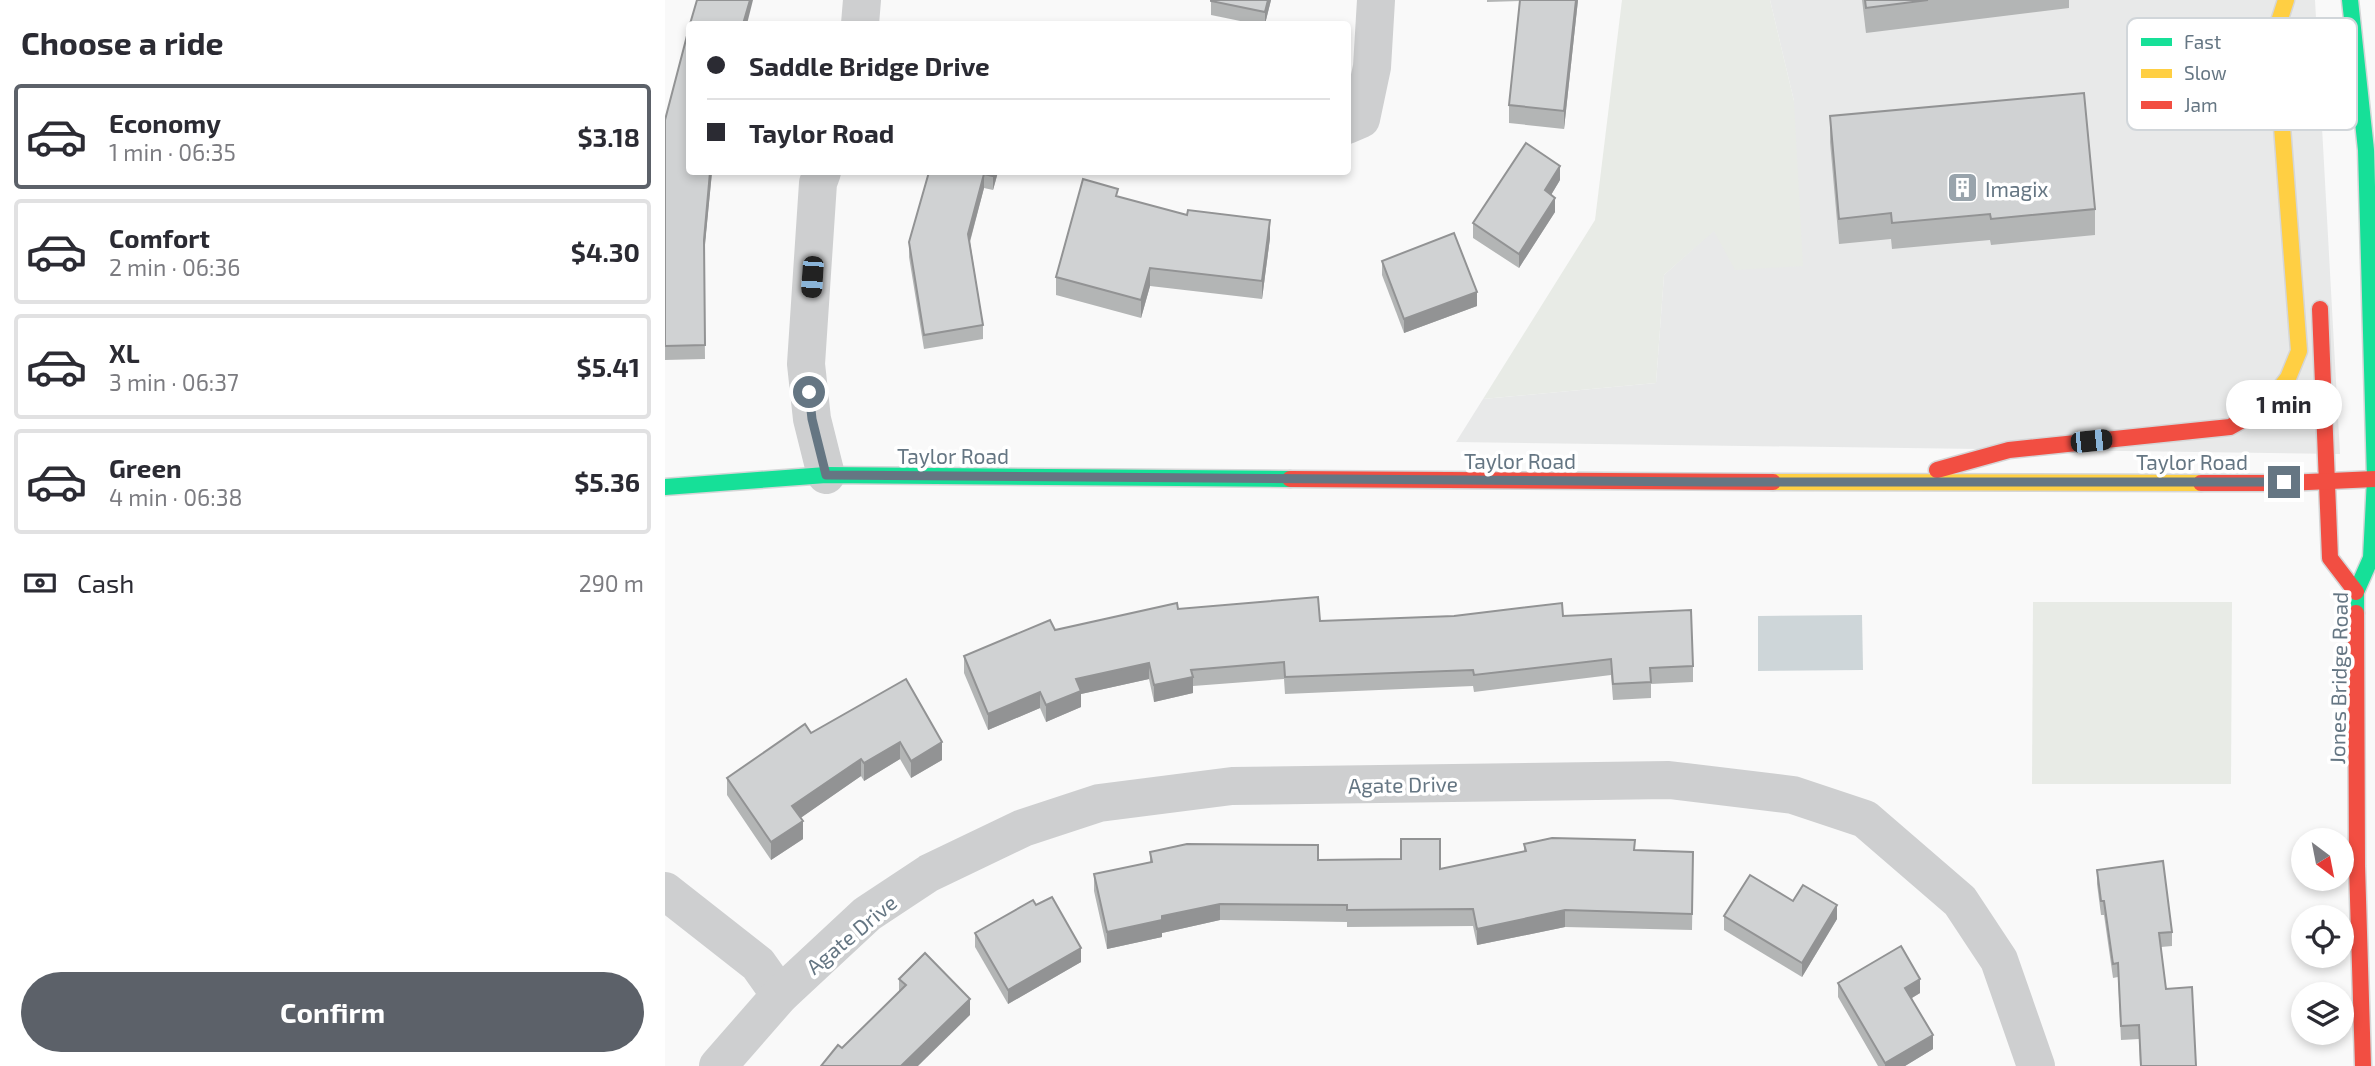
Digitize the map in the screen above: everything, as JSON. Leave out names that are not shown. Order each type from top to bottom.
[{"type":"main road","points":[[2280,18],[2286,0]]},
{"type":"main road","name":"Jones Bridge Road","points":[[2350,0],[2352,18]]},
{"type":"main road","name":"Jones Bridge Road","points":[[2357,66],[2366,150],[2375,479],[2371,558],[2356,592],[2357,866],[2363,1066]]},
{"type":"main road","points":[[1895,482],[2009,450],[2229,427],[2254,415],[2274,398],[2291,376],[2299,351],[2282,130]]},
{"type":"main road","points":[[2319,299],[2330,558],[2356,592]]},
{"type":"main road","name":"Taylor Road","points":[[665,487],[826,475],[1895,482],[2284,482],[2375,479]]},
{"type":"street","points":[[860,21],[862,0]]},
{"type":"street","points":[[1351,123],[1361,119],[1372,67],[1377,0]]},
{"type":"street","points":[[821,175],[818,183],[806,365],[812,419],[826,475]]},
{"type":"street","name":"Agate Drive","points":[[718,1066],[780,995],[867,914],[929,873],[1023,828],[1099,803],[1233,786],[1669,780],[1793,795],[1864,819],[1960,901],[1999,960],[2036,1066]]},
{"type":"street","points":[[665,891],[758,964],[780,995]]},
{"type":"shaded area","points":[[1622,0],[1770,0],[1794,101],[1803,266],[1735,270],[1714,231],[1664,275],[1656,383],[1483,399],[1595,220]]},
{"type":"shaded area","points":[[1770,0],[2315,0],[2316,18],[2127,18],[2127,130],[2322,130],[2340,454],[1456,442],[1483,399],[1656,383],[1664,275],[1714,230],[1794,101]]},
{"type":"shaded area","points":[[2033,602],[2232,602],[2231,784],[2032,784]]},
{"type":"shaded area","points":[[1862,615],[1863,670],[1758,671],[1758,616]]},
{"type":"building","points":[[697,0],[750,0],[744,21],[691,21]]},
{"type":"building","points":[[1211,0],[1268,0],[1265,12]]},
{"type":"building","points":[[1520,0],[1576,0],[1564,111],[1509,105]]},
{"type":"building","points":[[1865,0],[1928,0],[1866,8]]},
{"type":"building","points":[[686,40],[686,175],[710,175],[704,240],[705,345],[665,346],[665,120]]},
{"type":"building","name":"Imagix","points":[[2084,93],[2095,209],[1991,219],[1990,214],[1892,223],[1891,213],[1839,219],[1830,116]]},
{"type":"building","points":[[1526,143],[1560,166],[1545,190],[1555,198],[1519,254],[1473,223]]},
{"type":"building","points":[[928,175],[984,175],[968,234],[983,325],[924,335],[909,242]]},
{"type":"building","points":[[1083,179],[1118,189],[1116,196],[1187,215],[1188,210],[1270,220],[1262,281],[1150,268],[1141,300],[1056,277]]},
{"type":"building","points":[[1454,233],[1477,292],[1404,319],[1382,261]]},
{"type":"building","points":[[1318,597],[1320,621],[1454,616],[1562,603],[1563,616],[1691,610],[1693,666],[1650,668],[1651,682],[1613,684],[1611,659],[1474,675],[1473,670],[1285,677],[1284,662],[1191,670],[1193,677],[1154,685],[1149,663],[1076,679],[1081,691],[1046,705],[1040,692],[988,714],[964,656],[1050,620],[1055,630],[1177,603],[1178,609]]},
{"type":"building","points":[[906,679],[942,742],[911,761],[900,742],[864,763],[861,759],[792,806],[803,821],[771,842],[727,778],[805,724],[811,733]]},
{"type":"building","points":[[1552,838],[1635,840],[1634,850],[1693,852],[1692,914],[1565,910],[1477,929],[1473,909],[1347,910],[1347,905],[1220,904],[1162,916],[1162,920],[1107,932],[1094,874],[1152,862],[1150,852],[1187,844],[1318,845],[1318,860],[1401,859],[1401,839],[1440,839],[1440,869],[1526,851],[1524,844]]},
{"type":"building","points":[[2163,861],[2172,932],[2159,933],[2166,989],[2192,987],[2196,1066],[2141,1066],[2139,1025],[2121,1026],[2118,963],[2113,964],[2097,870]]},
{"type":"building","points":[[1750,875],[1793,901],[1803,885],[1837,905],[1802,963],[1724,916]]},
{"type":"building","points":[[1052,897],[1081,948],[1008,990],[975,933],[1033,900],[1036,905]]},
{"type":"building","points":[[1901,946],[1920,979],[1905,988],[1933,1035],[1885,1063],[1838,983]]},
{"type":"building","points":[[925,953],[970,999],[901,1066],[821,1066],[838,1045],[842,1048],[906,985],[899,979]]},
{"type":"traffic: fast","points":[[2350,0],[2352,18]]},
{"type":"traffic: fast","points":[[2356,613],[2356,592],[2371,558],[2375,479],[2366,150],[2357,66]]},
{"type":"traffic: fast","points":[[665,487],[826,475],[1290,479]]},
{"type":"traffic: slow","points":[[2280,18],[2286,0]]},
{"type":"traffic: slow","points":[[2271,400],[2288,378],[2299,351],[2282,130]]},
{"type":"traffic: slow","points":[[1773,482],[2201,483]]},
{"type":"traffic: jam","points":[[2320,309],[2330,558],[2356,592]]},
{"type":"traffic: jam","points":[[1937,470],[2009,450],[2230,427],[2271,400]]},
{"type":"traffic: jam","points":[[1290,479],[1773,482]]},
{"type":"traffic: jam","points":[[2201,483],[2375,479]]},
{"type":"traffic: jam","points":[[2356,613],[2357,866],[2363,1066]]},
{"type":"place","name":"Imagix","points":[[1962,188]]},
{"type":"route","points":[[809,392],[812,419],[826,475],[1712,482],[2284,482]]}]
